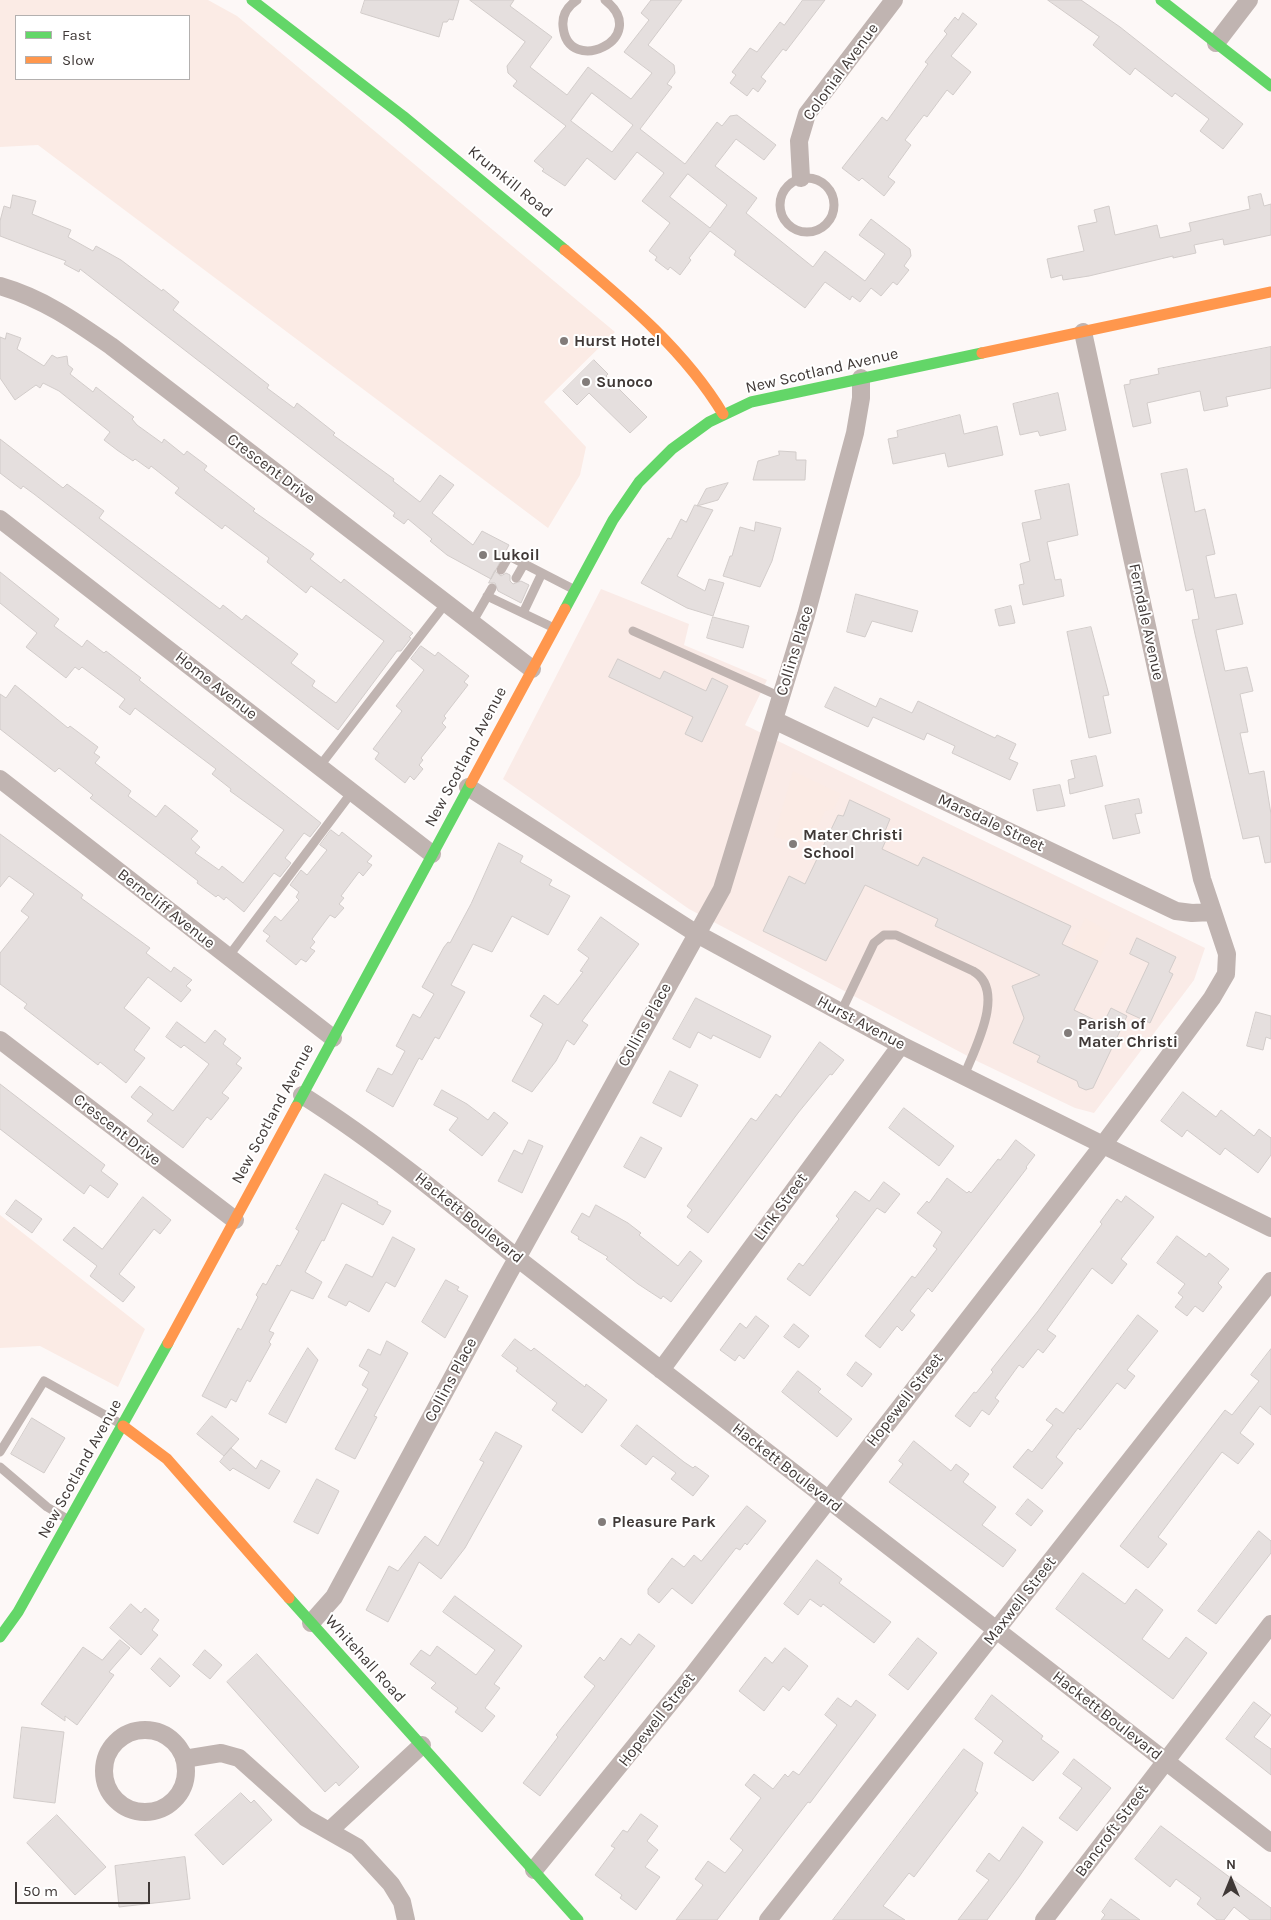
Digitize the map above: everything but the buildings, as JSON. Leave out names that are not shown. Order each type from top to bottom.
[{"type":"street","name":"Colonial Avenue","points":[[801,178],[799,141],[807,114],[894,0]]},
{"type":"street","points":[[1161,0],[1271,86]]},
{"type":"street","points":[[1216,43],[1249,0]]},
{"type":"street","name":"Krumkill Road","points":[[257,2],[458,161],[596,276],[678,352],[708,389],[723,414]]},
{"type":"street","name":"Crescent Drive","points":[[0,286],[46,304],[110,346],[532,669]]},
{"type":"street","name":"New Scotland Avenue","points":[[0,1637],[18,1612],[123,1426],[554,628],[620,507],[637,483],[672,449],[723,414],[768,397],[1271,292]]},
{"type":"street","name":"Ferndale Avenue","points":[[1083,332],[1198,860],[1212,912]]},
{"type":"street","name":"Collins Place","points":[[311,1624],[334,1597],[724,884],[806,615],[855,433],[861,398],[860,378]]},
{"type":"street","name":"Home Avenue","points":[[0,519],[432,854]]},
{"type":"street","name":"Marsdale Street","points":[[774,720],[1176,911],[1192,913],[1212,912]]},
{"type":"street","name":"Berncliff Avenue","points":[[0,780],[333,1038]]},
{"type":"street","name":"Hurst Avenue","points":[[468,787],[697,934],[901,1045],[1271,1228]]},
{"type":"street","name":"Hopewell Street","points":[[534,1870],[621,1766],[1103,1145],[1206,1008],[1223,980],[1227,967],[1226,948],[1212,912]]},
{"type":"street","name":"Crescent Drive","points":[[0,1040],[234,1220]]},
{"type":"street","name":"Link Street","points":[[661,1370],[901,1045]]},
{"type":"street","name":"Hackett Boulevard","points":[[302,1096],[377,1145],[661,1370],[1271,1843]]},
{"type":"street","name":"Maxwell Street","points":[[768,1920],[1271,1281]]},
{"type":"street","name":"Whitehall Road","points":[[123,1426],[167,1459],[311,1624],[578,1920]]},
{"type":"street","name":"Bancroft Street","points":[[1044,1920],[1271,1624]]},
{"type":"street","points":[[148,1731],[163,1735],[176,1745],[184,1759],[186,1775],[181,1790],[171,1802],[158,1810],[142,1812],[126,1808],[114,1798],[106,1784],[104,1768],[108,1753],[118,1741],[132,1733],[148,1731]]},
{"type":"street","points":[[329,1831],[422,1745]]},
{"type":"street","points":[[184,1759],[221,1753],[236,1756],[299,1812],[354,1844],[391,1884],[402,1902],[406,1920]]},
{"type":"lane","points":[[577,0],[567,10],[564,18],[565,34],[572,45],[590,52],[605,48],[611,43],[618,29],[615,11],[605,0]]},
{"type":"lane","points":[[801,178],[812,178],[822,182],[834,200],[834,210],[829,220],[822,228],[812,232],[801,232],[791,228],[779,210],[779,200],[784,190],[791,182],[801,178]]},
{"type":"lane","points":[[501,570],[509,556],[575,590]]},
{"type":"lane","points":[[516,578],[524,564]]},
{"type":"lane","points":[[523,613],[542,573]]},
{"type":"lane","points":[[472,623],[492,588]]},
{"type":"lane","points":[[487,596],[505,600],[523,613],[554,628]]},
{"type":"lane","points":[[319,767],[446,603]]},
{"type":"lane","points":[[633,631],[781,697]]},
{"type":"lane","points":[[228,957],[352,792]]},
{"type":"lane","points":[[841,1012],[874,943],[884,935],[896,935],[973,972],[980,976],[986,985],[988,1012],[964,1076]]},
{"type":"lane","points":[[0,1452],[44,1381],[123,1426]]},
{"type":"lane","points":[[0,1467],[47,1507],[70,1520]]},
{"type":"shaded area","points":[[0,0],[208,0],[237,16],[615,332],[544,402],[586,447],[580,475],[548,528],[38,145],[0,147]]},
{"type":"shaded area","name":"Mater Christi School","points":[[601,589],[689,624],[684,645],[767,680],[745,725],[1205,948],[1194,980],[1094,1113],[1075,1108],[979,1062],[689,909],[503,779]]},
{"type":"shaded area","points":[[793,771],[841,794],[834,809],[825,811],[809,845],[774,837]]},
{"type":"shaded area","points":[[1085,918],[1111,933],[1098,961],[1071,948]]},
{"type":"shaded area","points":[[0,1215],[145,1329],[118,1387],[40,1346],[0,1348]]},
{"type":"traffic: fast","points":[[252,0],[403,116],[565,250]]},
{"type":"traffic: fast","points":[[1161,0],[1271,86]]},
{"type":"traffic: fast","points":[[565,609],[613,520],[639,482],[672,449],[709,422],[751,402],[982,353]]},
{"type":"traffic: fast","points":[[296,1107],[471,783]]},
{"type":"traffic: fast","points":[[0,1637],[18,1612],[168,1343]]},
{"type":"traffic: fast","points":[[289,1598],[578,1920]]},
{"type":"traffic: slow","points":[[565,250],[630,306],[671,346],[707,390],[723,414]]},
{"type":"traffic: slow","points":[[982,353],[1271,292]]},
{"type":"traffic: slow","points":[[471,783],[565,609]]},
{"type":"traffic: slow","points":[[168,1343],[296,1107]]},
{"type":"traffic: slow","points":[[123,1426],[167,1459],[289,1598]]},
{"type":"place","name":"Hurst Hotel","points":[[564,341]]},
{"type":"place","name":"Sunoco","points":[[586,382]]},
{"type":"place","name":"Lukoil","points":[[483,555]]},
{"type":"place","name":"Mater Christi School","points":[[793,844]]},
{"type":"place","name":"Parish of Mater Christi","points":[[1068,1033]]},
{"type":"place","name":"Pleasure Park","points":[[602,1522]]}]
